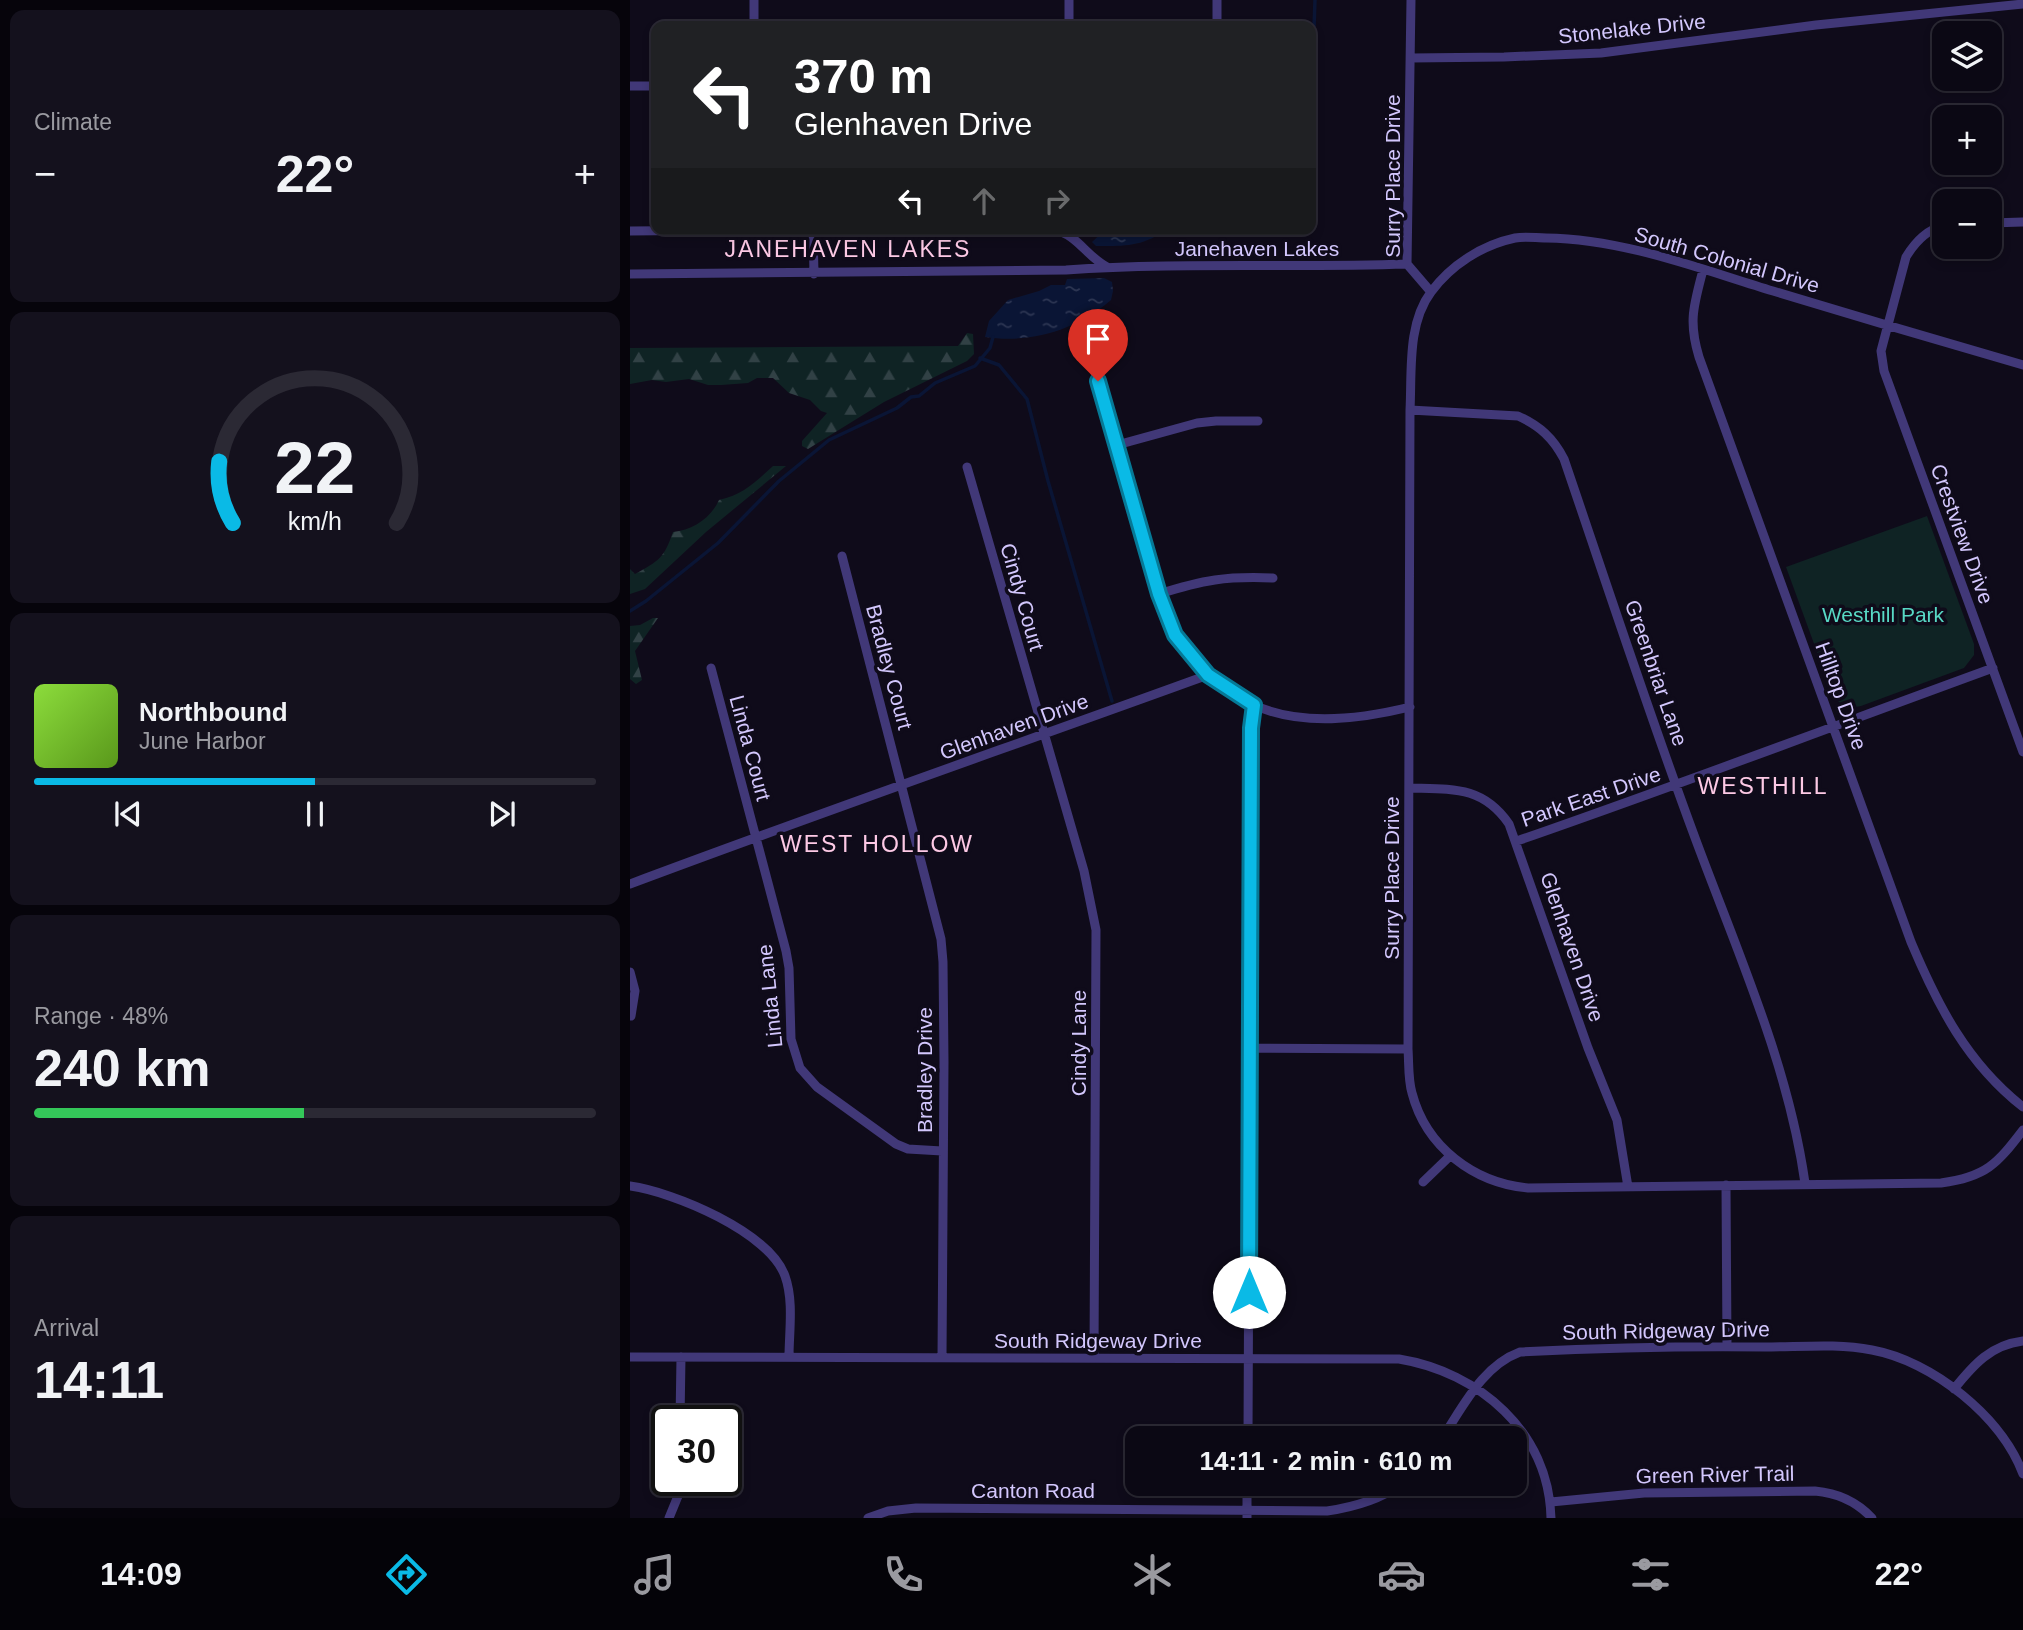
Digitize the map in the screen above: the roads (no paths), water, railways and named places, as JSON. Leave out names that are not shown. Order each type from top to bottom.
[{"type":"street","points":[[754,0],[754,21]]},
{"type":"street","points":[[1069,0],[1069,21]]},
{"type":"street","points":[[1217,0],[1217,21]]},
{"type":"street","name":"Surry Place Drive","points":[[1411,0],[1407,264],[1431,292],[1419,316],[1413,342],[1410,410],[1411,789],[1408,1049],[1411,1092],[1421,1118],[1450,1156],[1471,1171],[1508,1187],[1628,1188],[1805,1183],[1917,1185],[1961,1180],[1996,1164],[2023,1130]]},
{"type":"street","name":"Stonelake Drive","points":[[1411,58],[1601,53],[1816,25],[2023,4]]},
{"type":"street","points":[[630,86],[651,86]]},
{"type":"street","points":[[2002,223],[2023,222]]},
{"type":"street","points":[[630,231],[651,231]]},
{"type":"street","name":"Crestview Drive","points":[[1932,231],[1914,244],[1906,257],[1881,351],[1884,370],[2023,752]]},
{"type":"street","points":[[814,235],[814,274]]},
{"type":"street","points":[[1068,235],[1076,238],[1101,264]]},
{"type":"street","name":"South Colonial Drive","points":[[1431,292],[1457,265],[1484,248],[1516,238],[1570,238],[1599,242],[1703,270],[2023,365]]},
{"type":"street","name":"Janehaven Lakes","points":[[630,274],[814,274],[1087,268],[1101,264],[1326,267],[1407,264]]},
{"type":"street","name":"Hilltop Drive","points":[[1703,270],[1693,308],[1692,335],[1911,942],[1945,1016],[1968,1050],[1994,1080],[2023,1107]]},
{"type":"street","points":[[1091,359],[1159,594],[1175,635],[1208,675],[1254,705],[1287,716],[1324,719],[1381,714],[1410,707]]},
{"type":"street","name":"Greenbriar Lane","points":[[1410,410],[1518,416],[1539,427],[1557,445],[1676,786],[1775,1053],[1798,1135],[1805,1183]]},
{"type":"street","points":[[1117,445],[1196,423],[1258,421]]},
{"type":"street","name":"Cindy Court","points":[[967,467],[1043,735]]},
{"type":"street","name":"Bradley Court","points":[[842,556],[902,786]]},
{"type":"street","points":[[1159,594],[1196,582],[1236,576],[1273,578]]},
{"type":"street","name":"Linda Court","points":[[711,668],[755,837]]},
{"type":"street","name":"Park East Drive","points":[[1517,841],[1676,786],[1993,668]]},
{"type":"street","name":"Glenhaven Drive","points":[[630,884],[1208,675]]},
{"type":"street","points":[[1248,1426],[1251,728],[1254,705]]},
{"type":"street","name":"Cindy Lane","points":[[1043,735],[1084,871],[1096,930],[1094,1357]]},
{"type":"street","name":"Bradley Drive","points":[[902,786],[941,939],[942,1358]]},
{"type":"street","name":"Glenhaven Drive","points":[[1411,789],[1456,789],[1477,795],[1499,809],[1517,841],[1588,1048],[1617,1120],[1628,1188]]},
{"type":"street","name":"Linda Lane","points":[[755,837],[789,968],[790,1039],[800,1068],[817,1087],[896,1144],[908,1149],[942,1152]]},
{"type":"street","points":[[630,972],[635,991],[631,1016]]},
{"type":"street","points":[[1249,1048],[1408,1049]]},
{"type":"street","points":[[1423,1182],[1450,1156]]},
{"type":"street","points":[[1726,1185],[1727,1346]]},
{"type":"street","points":[[630,1186],[651,1189],[680,1199],[755,1238],[773,1256],[785,1277],[788,1291],[789,1357]]},
{"type":"street","points":[[1954,1389],[1978,1360],[1994,1349],[2023,1341]]},
{"type":"street","name":"South Ridgeway Drive","points":[[630,1357],[1399,1359],[1445,1370],[1476,1388],[1491,1369],[1507,1357],[1520,1352],[1727,1346],[1849,1347],[1873,1350],[1913,1364],[1954,1389],[1990,1422],[2023,1474]]},
{"type":"street","points":[[680,1405],[681,1357]]},
{"type":"street","points":[[1450,1426],[1476,1388],[1499,1405],[1527,1440],[1539,1461],[1551,1502],[1551,1518]]},
{"type":"street","name":"Green River Trail","points":[[1551,1502],[1644,1493],[1815,1491],[1843,1497],[1872,1518]]},
{"type":"street","points":[[669,1518],[678,1496]]},
{"type":"street","name":"Canton Road","points":[[868,1518],[888,1511],[916,1508],[1247,1513],[1326,1511],[1383,1496]]},
{"type":"water","points":[[1100,235],[1158,235],[1124,245],[1096,246],[1092,242]]},
{"type":"water","points":[[1104,278],[1112,282],[1111,300],[1068,327],[1036,336],[1002,339],[985,337],[989,321],[1008,300],[1051,285],[1065,285],[1067,279]]},
{"type":"waterway","points":[[1314,21],[1315,0]]},
{"type":"waterway","points":[[630,611],[718,543],[779,481],[829,440],[897,408],[935,383],[975,366],[990,348],[993,337]]},
{"type":"waterway","points":[[980,358],[999,365],[1027,399],[1112,701]]},
{"type":"district","name":"JANEHAVEN LAKES","points":[[848,249]]},
{"type":"district","name":"WESTHILL","points":[[1763,786]]},
{"type":"district","name":"WEST HOLLOW","points":[[877,844]]},
{"type":"park label","name":"Westhill Park","points":[[1883,615]]}]
